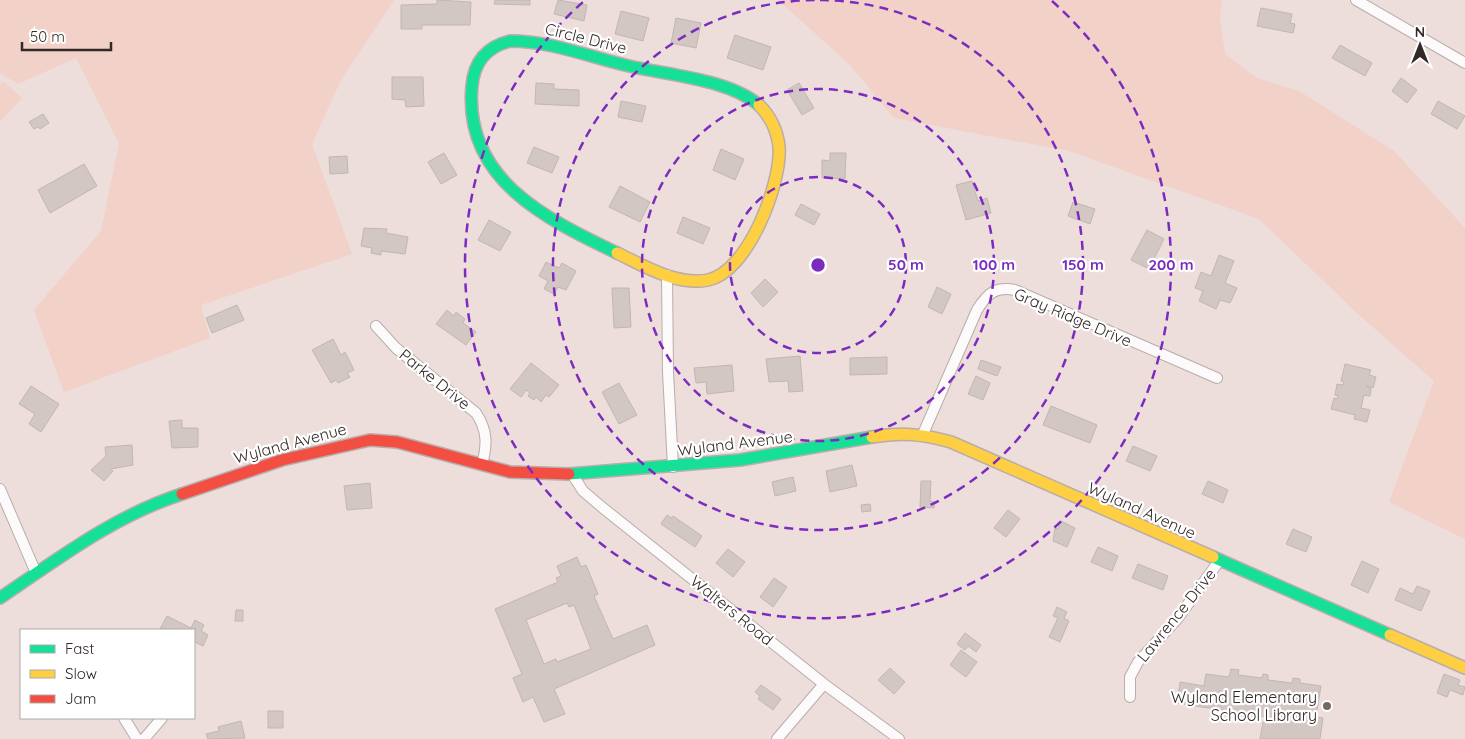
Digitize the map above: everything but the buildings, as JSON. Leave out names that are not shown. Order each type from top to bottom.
[{"type":"street","points":[[1356,0],[1465,63]]},
{"type":"street","name":"Circle Drive","points":[[510,41],[552,45],[628,66],[723,88],[753,100],[764,110],[776,133],[777,171],[771,199],[746,248],[733,265],[719,276],[689,281],[668,275],[575,231],[549,216],[518,195],[490,167],[482,153],[472,112],[472,77],[484,52],[496,45],[510,41]]},
{"type":"street","points":[[668,275],[668,372],[673,467]]},
{"type":"street","name":"Gray Ridge Drive","points":[[923,434],[978,310],[985,298],[995,290],[1014,290],[1217,378]]},
{"type":"street","name":"Parke Drive","points":[[376,326],[396,348],[476,413],[482,422],[486,437],[482,466]]},
{"type":"street","name":"Wyland Avenue","points":[[0,598],[98,531],[148,505],[237,474],[335,446],[370,440],[397,442],[510,472],[572,474],[673,467],[780,454],[876,435],[923,434],[966,448],[1465,668]]},
{"type":"street","name":"Walters Road","points":[[572,474],[583,490],[603,508],[824,684],[899,739]]},
{"type":"street","points":[[0,489],[36,573]]},
{"type":"street","name":"Lawrence Drive","points":[[1130,697],[1130,677],[1138,662],[1178,618],[1219,561]]},
{"type":"street","points":[[777,739],[824,684]]},
{"type":"street","points":[[125,719],[137,739]]},
{"type":"street","points":[[144,739],[161,719]]},
{"type":"shaded area","points":[[0,0],[394,0],[341,80],[312,144],[352,254],[201,305],[210,338],[64,392],[34,310],[101,231],[119,143],[76,58],[18,84],[0,73]]},
{"type":"shaded area","points":[[778,0],[1222,0],[1220,20],[1225,54],[1257,78],[1299,91],[1394,151],[1465,228],[1465,539],[1389,502],[1434,381],[1358,314],[1259,219],[1069,151],[894,118],[849,64]]},
{"type":"shaded area","points":[[3,81],[22,98],[0,122],[0,85]]},
{"type":"traffic: fast","points":[[510,41],[556,47],[629,66],[697,79],[731,89],[759,105]]},
{"type":"traffic: fast","points":[[510,41],[494,47],[488,52],[479,63],[473,77],[473,118],[481,147],[495,171],[514,192],[563,226],[617,253]]},
{"type":"traffic: fast","points":[[569,474],[740,460],[872,437]]},
{"type":"traffic: fast","points":[[0,598],[66,553],[110,526],[157,503],[182,494]]},
{"type":"traffic: fast","points":[[1213,557],[1390,635]]},
{"type":"traffic: slow","points":[[617,253],[661,274],[673,278],[696,281],[708,280],[723,273],[736,261],[749,244],[760,224],[775,181],[778,162],[779,146],[777,134],[770,119],[759,105]]},
{"type":"traffic: slow","points":[[872,437],[912,435],[951,442],[1213,557]]},
{"type":"traffic: slow","points":[[1390,635],[1465,668]]},
{"type":"traffic: jam","points":[[182,494],[282,460],[370,440],[397,442],[510,472],[569,474]]},
{"type":"place","name":"Wyland Elementary School Library","points":[[1327,706]]}]
